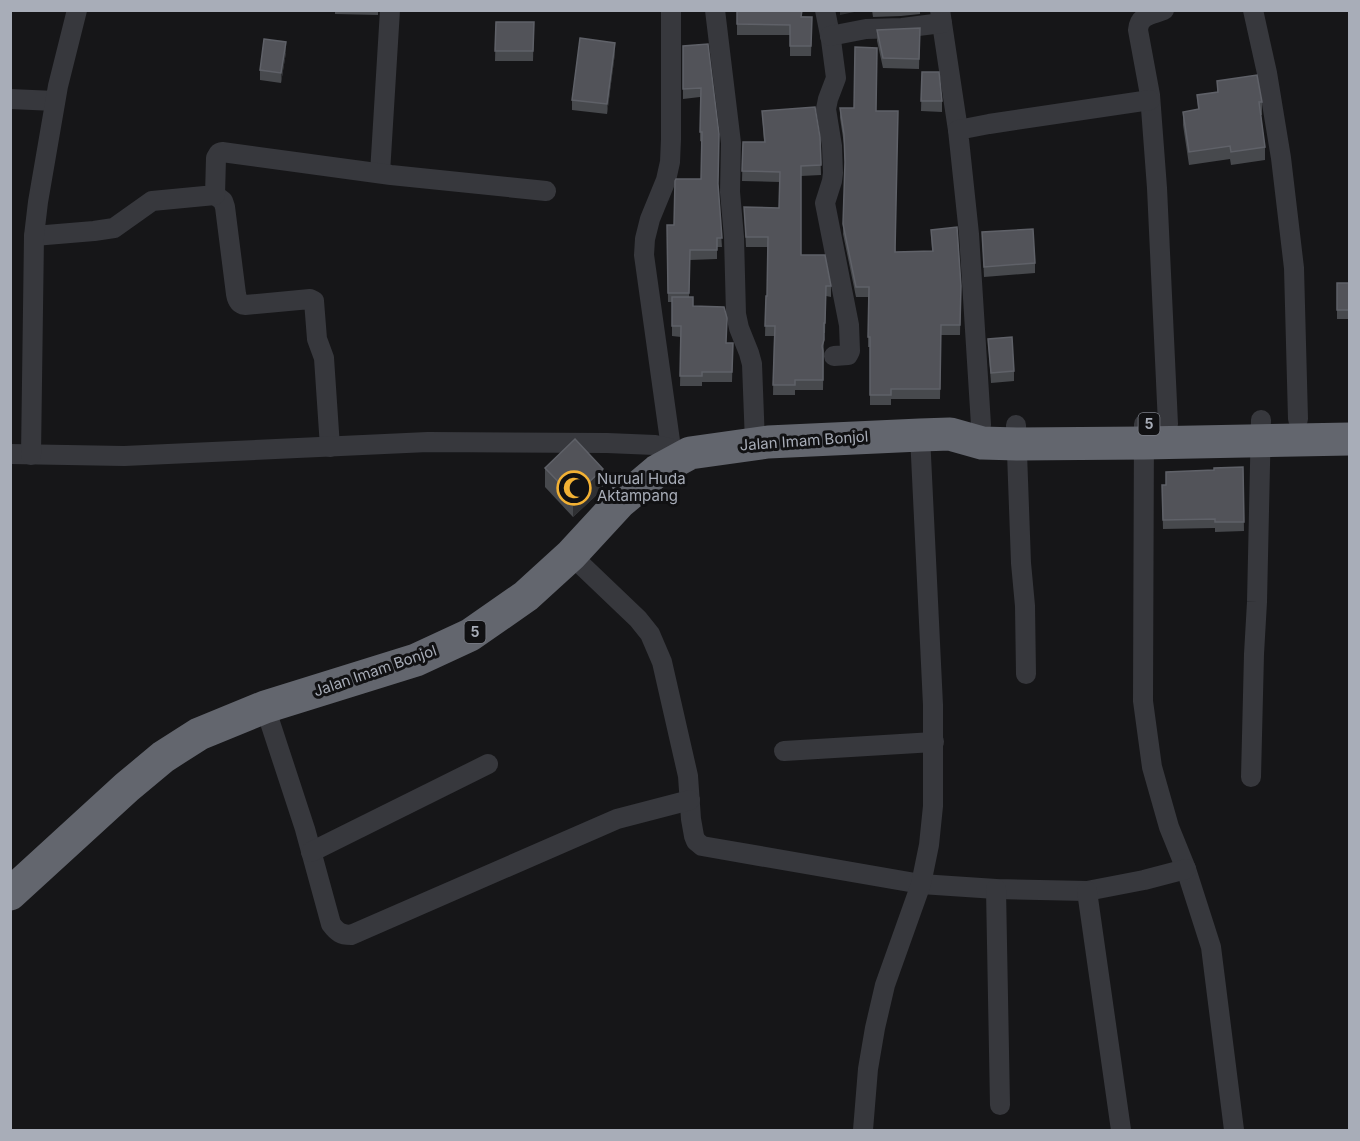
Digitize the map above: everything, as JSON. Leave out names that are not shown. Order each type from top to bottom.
[{"type":"highway","name":"Jalan Imam Bonjol","points":[[1261,430],[1298,419],[1350,419]]},
{"type":"highway","name":"Jalan Imam Bonjol","points":[[10,894],[127,787],[163,757],[199,734],[265,708],[416,660],[470,635],[526,596],[572,555],[627,497],[681,451],[755,443],[935,435],[981,425],[1017,435]]},
{"type":"highway","name":"Jalan Imam Bonjol","points":[[935,435],[982,443],[1017,435],[1152,430],[1261,430],[1350,439]]},
{"type":"street","points":[[31,455],[34,236],[56,101],[76,10]]},
{"type":"street","points":[[380,173],[390,10]]},
{"type":"street","points":[[715,10],[730,143],[736,314],[752,364],[755,443]]},
{"type":"street","points":[[825,10],[836,78],[826,109],[832,146],[833,173],[825,204],[849,325],[850,351],[849,355],[834,356]]},
{"type":"street","points":[[1164,10],[1143,18],[1138,30],[1150,100],[1157,188],[1143,701],[1152,767],[1169,827],[1186,869],[1211,947],[1234,1131]]},
{"type":"street","points":[[1253,10],[1267,73],[1281,158],[1294,268],[1298,419]]},
{"type":"street","points":[[10,454],[124,456],[428,442],[608,443],[655,446],[681,451],[644,255],[650,219],[666,180],[670,162],[671,12]]},
{"type":"street","points":[[830,36],[866,29],[902,28],[941,17],[958,130],[969,234],[981,425]]},
{"type":"street","points":[[10,99],[56,101]]},
{"type":"street","points":[[958,130],[1150,100]]},
{"type":"street","points":[[215,195],[216,158],[222,152],[380,173],[546,191]]},
{"type":"street","points":[[34,236],[114,228],[152,201],[215,195],[223,201],[225,207],[238,301],[245,305],[310,299],[314,301],[317,339],[324,358],[330,447]]},
{"type":"street","points":[[1251,777],[1261,430]]},
{"type":"street","points":[[863,1131],[868,1069],[875,1028],[885,985],[921,884],[933,806],[935,435]]},
{"type":"street","points":[[1017,435],[1026,674]]},
{"type":"street","points":[[572,555],[638,619],[650,634],[662,662],[688,776],[694,836],[702,846],[921,884],[996,889],[1087,891],[1186,869]]},
{"type":"street","points":[[265,708],[311,852],[331,924],[339,933],[351,935],[618,819],[690,800]]},
{"type":"street","points":[[784,751],[934,742]]},
{"type":"street","points":[[311,852],[488,764]]},
{"type":"street","points":[[996,889],[1000,1105]]},
{"type":"street","points":[[1087,891],[1121,1131]]},
{"type":"building","points":[[737,10],[802,10],[801,17],[812,17],[811,46],[790,46],[790,25],[737,24]]},
{"type":"building","points":[[496,22],[534,22],[533,51],[495,51]]},
{"type":"building","points":[[920,28],[919,59],[883,58],[877,30]]},
{"type":"building","points":[[580,38],[615,43],[607,104],[572,100]]},
{"type":"building","points":[[264,39],[286,42],[281,73],[260,70]]},
{"type":"building","points":[[708,44],[719,134],[718,184],[722,238],[717,238],[717,250],[690,250],[689,293],[668,293],[667,225],[674,225],[675,181],[676,179],[701,179],[701,88],[683,89],[683,46]]},
{"type":"building","points":[[855,47],[877,48],[876,111],[898,111],[895,252],[933,251],[931,230],[957,227],[961,286],[960,325],[941,325],[940,389],[891,389],[891,395],[870,395],[869,287],[856,287],[843,224],[845,162],[840,108],[854,108]]},
{"type":"building","points":[[922,72],[939,72],[942,101],[921,101]]},
{"type":"building","points":[[1257,75],[1262,102],[1259,102],[1265,147],[1231,152],[1230,146],[1189,152],[1183,112],[1199,109],[1197,95],[1218,92],[1217,81]]},
{"type":"building","points":[[815,107],[820,137],[821,165],[801,166],[801,255],[825,255],[831,286],[826,286],[822,346],[823,380],[795,380],[795,385],[773,385],[775,326],[765,326],[768,237],[746,237],[744,207],[779,208],[780,172],[742,171],[743,142],[765,142],[762,111]]},
{"type":"building","points":[[1033,229],[1035,263],[984,267],[982,232]]},
{"type":"building","points":[[1337,283],[1350,283],[1350,310],[1337,310]]},
{"type":"building","points":[[672,297],[693,297],[693,306],[724,307],[727,318],[726,343],[733,343],[732,372],[702,372],[702,376],[680,376],[681,326],[672,326]]},
{"type":"building","points":[[1012,337],[1014,371],[991,373],[988,339]]},
{"type":"building","points":[[575,439],[603,469],[573,497],[545,468]]},
{"type":"building","points":[[1243,467],[1244,522],[1215,522],[1215,519],[1163,520],[1162,485],[1166,485],[1166,472]]},
{"type":"place","name":"Nurual Huda Aktampang","points":[[574,488]]}]
